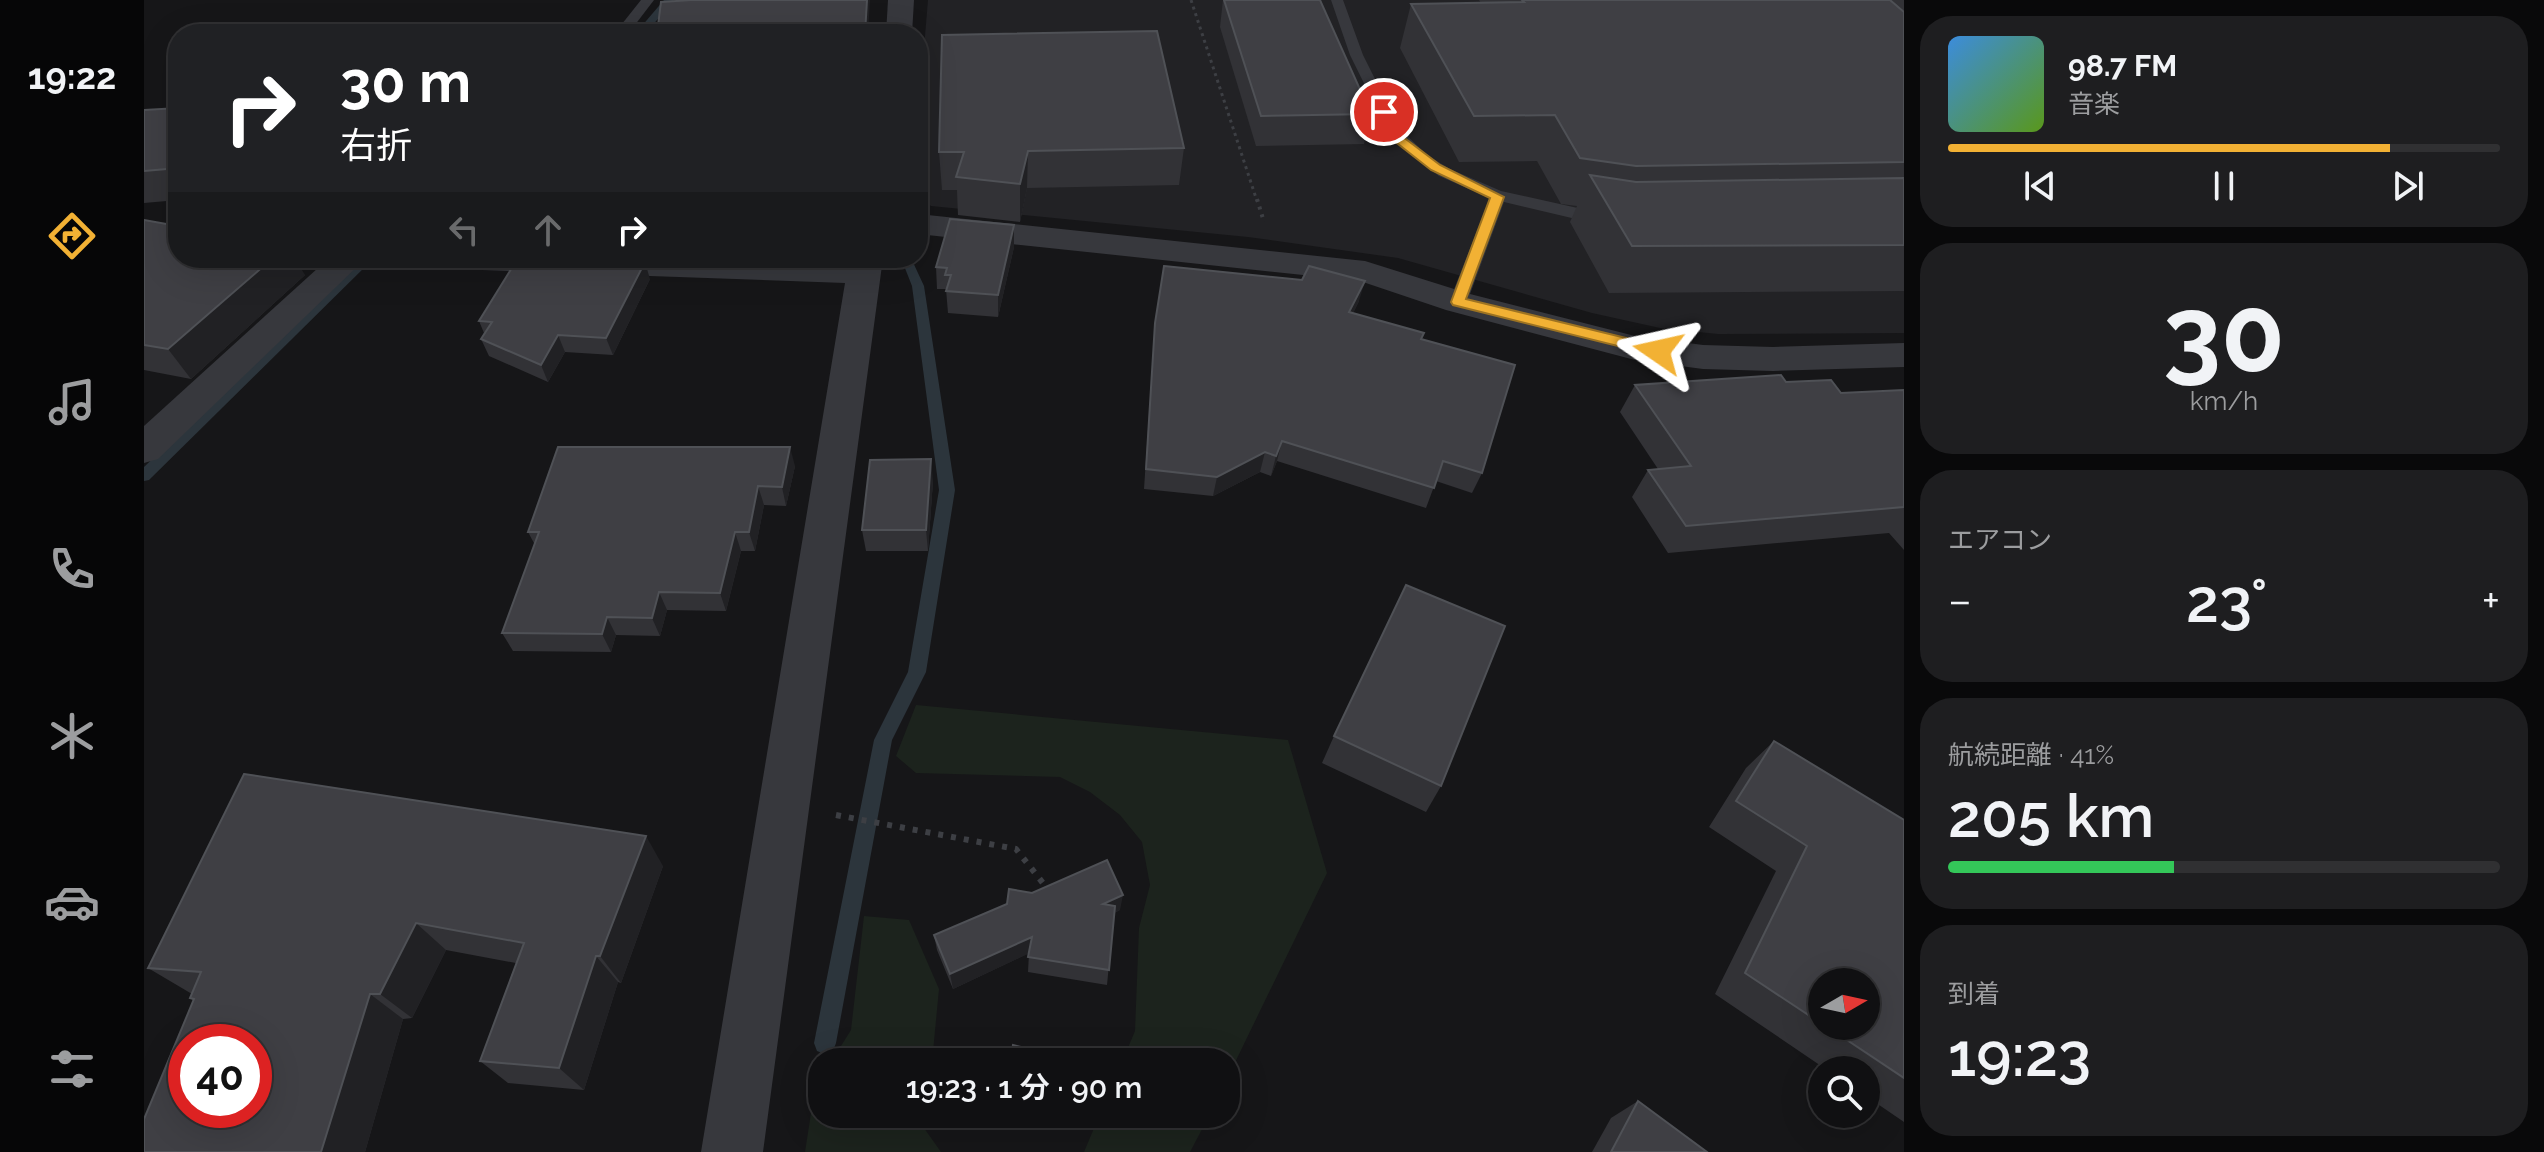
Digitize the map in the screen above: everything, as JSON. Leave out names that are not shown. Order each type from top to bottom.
[{"type":"street","points":[[900,24],[901,0]]},
{"type":"street","points":[[928,225],[1365,271],[1458,302],[1635,348],[1703,357],[1773,359],[1904,355]]},
{"type":"street","points":[[144,449],[338,268]]},
{"type":"street","points":[[732,1152],[865,268]]},
{"type":"lane","points":[[629,24],[648,0]]},
{"type":"lane","points":[[1337,0],[1345,33],[1397,138],[1436,168],[1498,197],[1545,210],[1614,220]]},
{"type":"lane","points":[[1458,302],[1498,197]]},
{"type":"path","points":[[1191,0],[1264,223]]},
{"type":"path","points":[[853,817],[1016,849],[1051,894]]},
{"type":"shaded area","points":[[928,0],[1904,0],[1904,333],[1718,334],[1660,328],[1592,313],[1398,258],[1248,237],[931,206],[928,203]]},
{"type":"shaded area","points":[[916,705],[1288,740],[1327,873],[1240,1052],[1240,1048],[1128,1048],[1135,1031],[1139,928],[1150,885],[1142,842],[1120,815],[1090,792],[1060,777],[916,773],[896,756]]},
{"type":"shaded area","points":[[864,916],[909,920],[939,989],[933,1048],[840,1048],[851,1030]]},
{"type":"shaded area","points":[[809,1128],[924,1128],[941,1152],[805,1152]]},
{"type":"shaded area","points":[[1094,1128],[1203,1128],[1190,1152],[1084,1152]]},
{"type":"building","points":[[867,0],[866,24],[658,24],[661,2]]},
{"type":"building","points":[[1224,0],[1320,0],[1371,114],[1261,116]]},
{"type":"building","points":[[1522,0],[1890,0],[1904,12],[1904,162],[1636,166],[1580,158],[1555,115],[1474,116],[1411,4],[1524,2]]},
{"type":"building","points":[[1157,31],[1184,148],[1028,151],[1020,184],[956,177],[964,152],[939,152],[942,35]]},
{"type":"building","points":[[168,109],[168,169],[144,171],[144,110]]},
{"type":"building","points":[[1590,175],[1636,182],[1904,178],[1904,245],[1632,246]]},
{"type":"building","points":[[950,219],[1014,225],[998,295],[946,291],[951,275],[945,275],[947,268],[936,267]]},
{"type":"building","points":[[144,220],[168,224],[168,268],[261,268],[168,349],[144,345]]},
{"type":"building","points":[[1164,266],[1302,280],[1309,266],[1365,281],[1349,312],[1424,333],[1421,339],[1515,365],[1482,473],[1443,461],[1434,488],[1282,441],[1276,456],[1265,452],[1217,477],[1146,469],[1155,323]]},
{"type":"building","points":[[512,268],[642,268],[606,338],[558,335],[541,365],[481,339],[492,322],[479,321]]},
{"type":"building","points":[[1781,375],[1786,382],[1831,380],[1841,393],[1904,390],[1904,507],[1686,526],[1648,470],[1691,466],[1635,385]]},
{"type":"building","points":[[558,447],[790,447],[782,487],[758,486],[749,532],[735,532],[720,593],[659,592],[652,618],[607,617],[602,634],[502,633],[539,532],[528,532]]},
{"type":"building","points":[[931,459],[926,530],[862,530],[870,460]]},
{"type":"building","points":[[1406,585],[1505,626],[1441,786],[1334,736]]},
{"type":"building","points":[[1774,741],[1904,820],[1904,1078],[1880,1062],[1880,1056],[1871,1056],[1847,1040],[1880,1040],[1880,968],[1808,968],[1808,1015],[1745,973],[1807,846],[1736,801]]},
{"type":"building","points":[[244,774],[646,836],[600,956],[596,956],[559,1068],[480,1061],[524,943],[416,923],[380,994],[370,994],[321,1152],[144,1152],[144,1119],[168,1061],[168,1128],[272,1128],[272,1024],[184,1024],[201,972],[148,968]]},
{"type":"building","points":[[1107,860],[1123,895],[1103,904],[1115,906],[1109,970],[1028,957],[1032,937],[950,974],[934,935],[1007,904],[1009,889],[1032,893]]},
{"type":"building","points":[[1638,1101],[1707,1152],[1611,1152]]},
{"type":"waterway","points":[[649,24],[669,0]]},
{"type":"waterway","points":[[144,476],[358,268]]},
{"type":"waterway","points":[[825,1043],[883,740],[917,672],[947,490],[918,286],[910,268]]},
{"type":"route","points":[[1384,112],[1397,138],[1436,168],[1498,197],[1458,302],[1635,348],[1658,351]]}]
